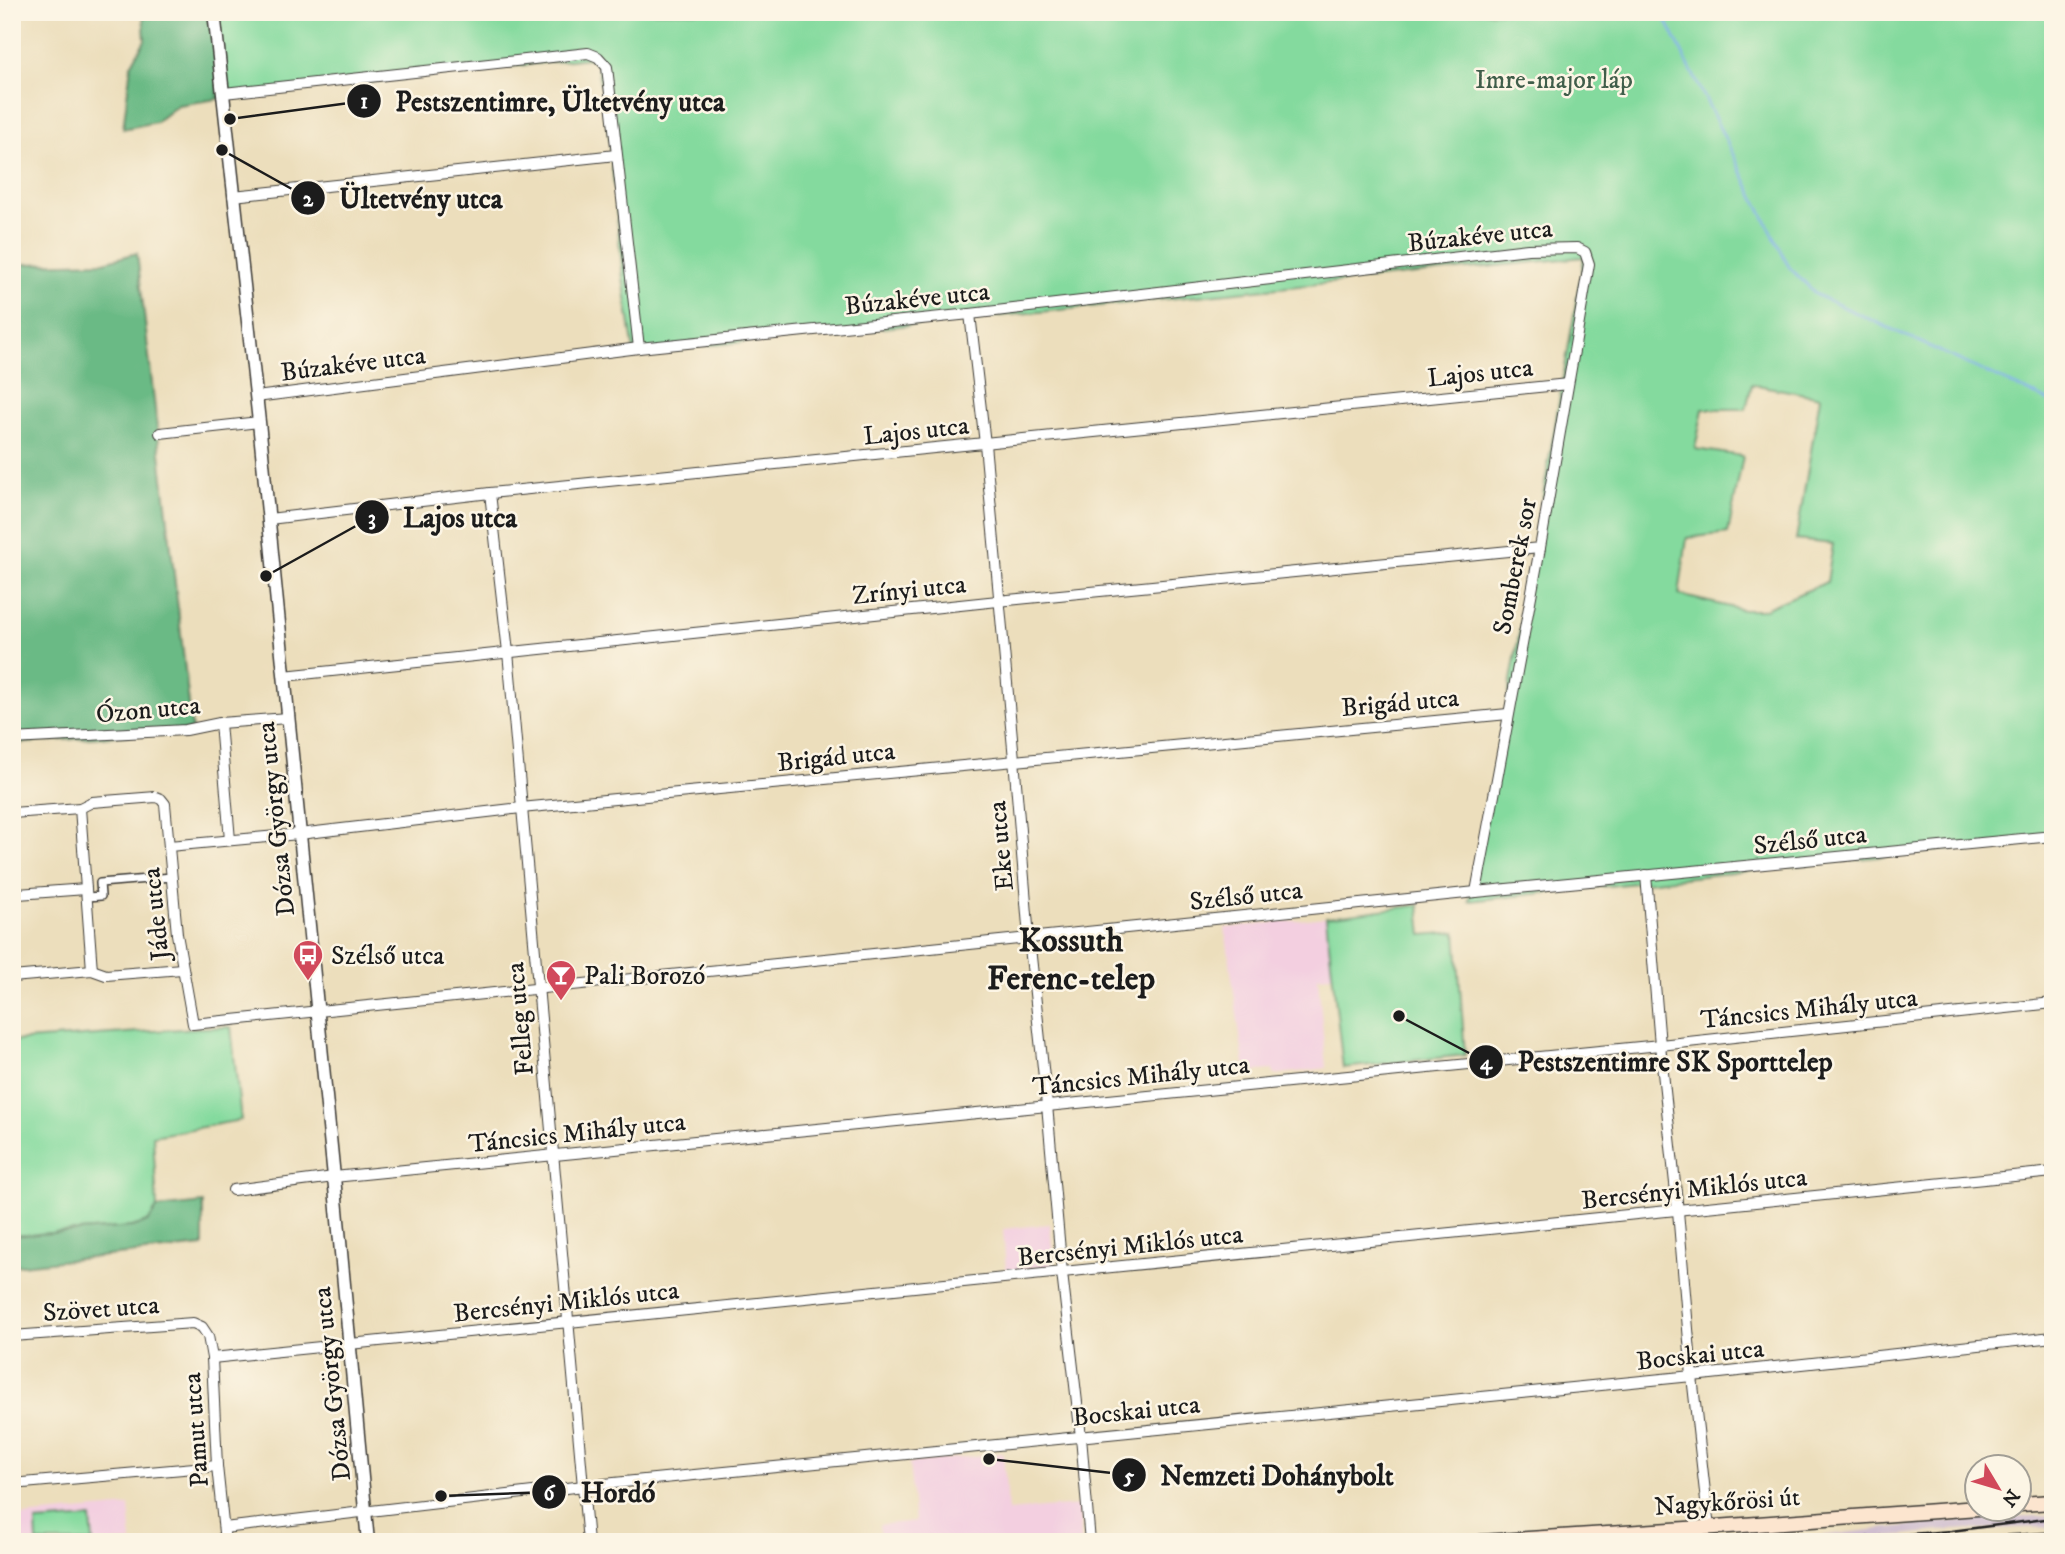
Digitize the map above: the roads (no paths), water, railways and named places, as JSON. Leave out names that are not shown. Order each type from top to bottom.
[{"type":"main road","points":[[2034,1503],[2053,1502]]},
{"type":"main road","name":"Nagykőrösi út","points":[[1481,1542],[1964,1509]]},
{"type":"street","name":"Dózsa György utca","points":[[214,12],[269,519],[369,1542]]},
{"type":"street","points":[[224,93],[588,53],[598,57],[607,67],[639,348]]},
{"type":"street","points":[[233,196],[616,155]]},
{"type":"street","name":"Búzakéve utca","points":[[256,397],[639,348],[970,314],[1528,250],[1559,247],[1581,249]]},
{"type":"street","name":"Somberek sor","points":[[1476,892],[1589,264],[1588,256],[1581,249]]},
{"type":"street","name":"Eke utca","points":[[970,314],[985,444],[1029,938],[1090,1542]]},
{"type":"street","name":"Lajos utca","points":[[269,519],[490,493],[1568,384]]},
{"type":"street","points":[[160,433],[259,422]]},
{"type":"street","name":"Felleg utca","points":[[490,493],[508,652],[588,1542]]},
{"type":"street","name":"Zrínyi utca","points":[[284,676],[998,601],[1540,548]]},
{"type":"street","name":"Brigád utca","points":[[169,846],[1014,759],[1508,714]]},
{"type":"street","name":"Ózon utca","points":[[12,739],[186,730],[220,723],[288,718]]},
{"type":"street","points":[[220,723],[230,840]]},
{"type":"street","name":"Jáde utca","points":[[80,808],[92,802],[156,797],[165,804],[182,969],[193,1024]]},
{"type":"street","points":[[12,813],[80,808],[92,970]]},
{"type":"street","name":"Szélső utca","points":[[193,1024],[1476,892],[2053,836]]},
{"type":"street","points":[[1646,876],[1660,1045],[1709,1528]]},
{"type":"street","points":[[14,895],[86,893],[101,896],[100,883],[172,877]]},
{"type":"street","points":[[12,976],[92,970],[106,975],[182,969]]},
{"type":"street","name":"Táncsics Mihály utca","points":[[233,1190],[334,1177],[1660,1045],[2053,1003]]},
{"type":"street","name":"Bercsényi Miklós utca","points":[[212,1358],[2053,1172]]},
{"type":"street","name":"Szövet utca","points":[[12,1336],[193,1323]]},
{"type":"street","name":"Pamut utca","points":[[193,1323],[202,1327],[208,1336],[212,1358],[217,1466],[225,1542]]},
{"type":"street","name":"Bocskai utca","points":[[224,1528],[584,1486],[2053,1338]]},
{"type":"street","points":[[12,1484],[217,1466]]},
{"type":"street","points":[[1979,1542],[2053,1537]]},
{"type":"waterway","points":[[1662,12],[1789,267],[1817,295],[2053,403]]},
{"type":"railway","points":[[1800,1542],[1951,1531],[2053,1518]]},
{"type":"place","name":"Pestszentimre, Ültetvény utca","points":[[230,119]]},
{"type":"place","name":"Ültetvény utca","points":[[222,150]]},
{"type":"place","name":"Lajos utca","points":[[266,576]]},
{"type":"place","name":"Szélső utca","points":[[308,982]]},
{"type":"place","name":"Pali Borozó","points":[[561,1002]]},
{"type":"place","name":"Pestszentimre SK Sporttelep","points":[[1399,1016]]},
{"type":"place","name":"Nemzeti Dohánybolt","points":[[989,1459]]},
{"type":"place","name":"Hordó","points":[[441,1496]]},
{"type":"district","name":"Kossuth Ferenc-telep","points":[[1071,958]]},
{"type":"park label","name":"Imre-major láp","points":[[1554,79]]}]
